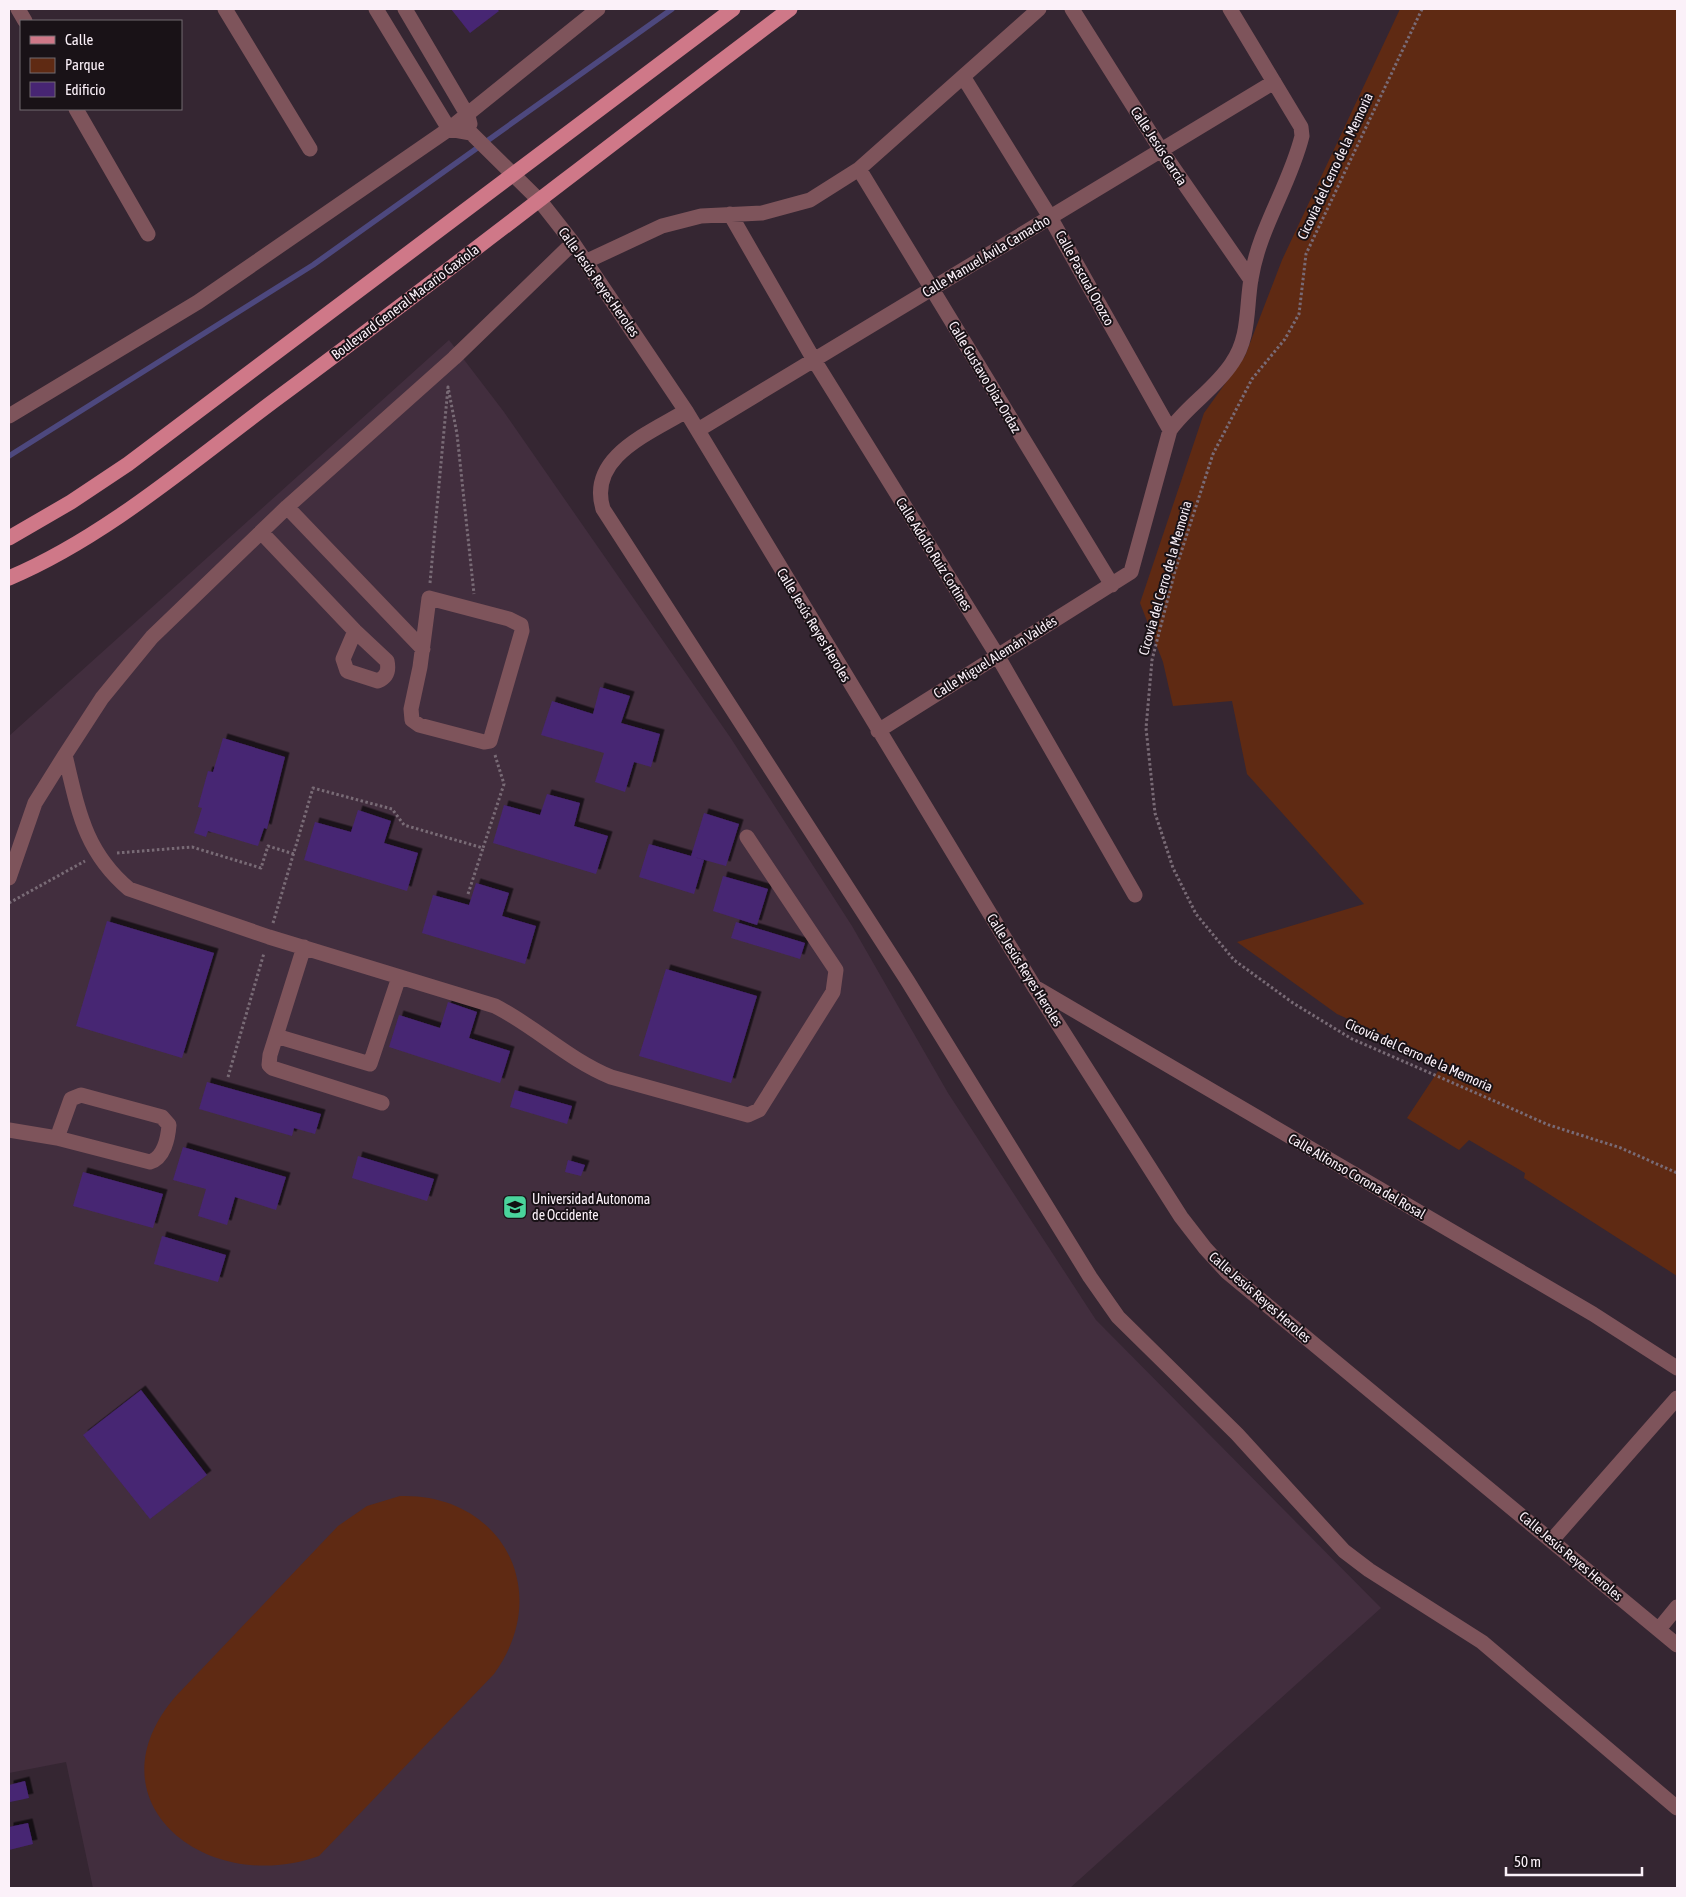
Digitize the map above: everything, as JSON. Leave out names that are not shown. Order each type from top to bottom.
[{"type":"main road","points":[[9,538],[71,502],[128,464],[733,9]]},
{"type":"main road","name":"Boulevard General Macario Gaxiola","points":[[9,578],[42,564],[101,529],[540,201],[662,105],[790,9]]},
{"type":"street","points":[[18,9],[24,20]]},
{"type":"street","points":[[225,9],[310,149]]},
{"type":"street","points":[[376,9],[449,129],[473,135],[468,116],[405,9]]},
{"type":"street","points":[[9,416],[198,302],[468,116],[598,9]]},
{"type":"street","points":[[587,261],[662,226],[701,216],[762,214],[810,200],[859,170],[1039,9]]},
{"type":"street","name":"Calle Jesús García","points":[[1072,9],[1161,150],[1251,280]]},
{"type":"street","points":[[1170,430],[1179,417],[1214,385],[1232,363],[1245,334],[1251,280],[1260,243],[1302,136],[1301,127],[1230,9]]},
{"type":"street","name":"Calle Pascual Orozco","points":[[964,78],[1050,217],[1170,430]]},
{"type":"street","name":"Calle Manuel Ávila Camacho","points":[[698,430],[1274,82]]},
{"type":"street","points":[[77,110],[148,234]]},
{"type":"street","name":"Calle Jesús Reyes Heroles","points":[[473,135],[540,201],[574,243],[686,411],[1035,988],[1181,1217],[1204,1248],[1227,1272],[1677,1645]]},
{"type":"street","name":"Calle Gustavo Díaz Ordaz","points":[[859,170],[1112,585]]},
{"type":"street","name":"Calle Adolfo Ruiz Cortines","points":[[730,214],[814,360],[997,655],[1135,895]]},
{"type":"street","points":[[9,878],[35,803],[102,698],[152,637],[287,507],[454,358],[574,243]]},
{"type":"street","points":[[686,411],[621,451],[609,465],[601,484],[599,496],[603,509],[907,980],[1090,1276],[1118,1317],[1236,1434],[1344,1551],[1369,1570],[1482,1642],[1677,1808]]},
{"type":"street","name":"Calle Miguel Alemán Valdés","points":[[878,731],[1131,572],[1170,430]]},
{"type":"street","points":[[287,507],[422,649]]},
{"type":"street","points":[[261,532],[355,631]]},
{"type":"street","points":[[429,598],[509,619],[521,625],[522,630],[490,740],[484,742],[419,725],[412,720],[411,709],[429,598]]},
{"type":"street","points":[[65,755],[81,823],[98,854],[114,876],[129,889],[269,937],[495,1006],[513,1015],[577,1061],[612,1077],[740,1114],[754,1113],[759,1110],[833,992],[837,979],[836,970],[747,837]]},
{"type":"street","points":[[304,947],[269,1060],[272,1068],[382,1103]]},
{"type":"street","points":[[276,1036],[370,1064],[399,977]]},
{"type":"street","name":"Calle Alfonso Corona del Rosal","points":[[1035,988],[1593,1314],[1677,1368]]},
{"type":"street","points":[[9,1130],[57,1138],[150,1162],[154,1161],[161,1152],[166,1142],[169,1125],[162,1117],[81,1095],[71,1099],[57,1138]]},
{"type":"street","points":[[1552,1540],[1677,1398]]},
{"type":"street","points":[[1658,1629],[1677,1606]]},
{"type":"path","name":"Cicovía del Cerro de la Memoria","points":[[1422,9],[1306,254],[1299,314],[1285,339],[1252,379],[1210,463],[1175,571],[1152,660],[1146,728],[1155,813],[1173,868],[1196,914],[1234,960],[1294,1004],[1352,1039],[1548,1125],[1621,1148],[1677,1173]]},
{"type":"path","points":[[429,598],[448,387],[457,434],[475,610]]},
{"type":"path","points":[[468,894],[504,784],[490,740]]},
{"type":"path","points":[[228,1077],[314,788],[392,809],[404,825],[483,848]]},
{"type":"path","points":[[9,903],[98,854],[192,847],[260,868],[268,846],[294,854]]},
{"type":"shaded area","name":"Universidad Autonoma de Occidente","points":[[449,340],[504,412],[730,737],[852,926],[948,1093],[1096,1320],[1381,1608],[1070,1888],[93,1888],[66,1762],[9,1773],[9,736]]},
{"type":"green space","points":[[1400,9],[1677,9],[1677,1276],[1524,1178],[1525,1173],[1469,1140],[1459,1150],[1407,1118],[1444,1062],[1337,1014],[1237,942],[1364,904],[1247,774],[1232,701],[1173,706],[1163,662],[1140,603],[1204,413],[1245,356],[1282,260]]},
{"type":"green space","points":[[400,1496],[436,1499],[466,1511],[490,1529],[508,1553],[518,1581],[519,1611],[511,1643],[494,1674],[319,1856],[276,1865],[236,1863],[200,1851],[171,1830],[152,1803],[144,1771],[152,1734],[176,1696],[338,1526],[367,1506]]},
{"type":"building","points":[[451,9],[497,9],[499,11],[470,33]]},
{"type":"building","points":[[600,687],[630,696],[621,723],[660,734],[651,767],[634,762],[625,792],[595,782],[604,753],[541,735],[552,701],[593,714]]},
{"type":"building","points":[[223,738],[285,757],[267,829],[264,828],[258,846],[208,831],[206,837],[194,833],[202,808],[198,807],[208,771],[213,772]]},
{"type":"building","points":[[547,794],[580,803],[574,826],[608,836],[596,874],[493,843],[504,805],[540,815]]},
{"type":"building","points":[[358,810],[391,821],[384,843],[418,853],[407,891],[304,860],[315,822],[351,832]]},
{"type":"building","points":[[704,813],[739,824],[726,866],[694,857],[704,860],[694,894],[639,877],[649,844],[691,856]]},
{"type":"building","points":[[723,876],[768,889],[757,925],[713,911]]},
{"type":"building","points":[[476,883],[509,893],[502,916],[536,926],[525,964],[422,933],[433,895],[469,905]]},
{"type":"building","points":[[107,921],[214,953],[182,1058],[76,1026]]},
{"type":"building","points":[[736,922],[805,943],[800,959],[731,938]]},
{"type":"building","points":[[666,969],[757,996],[731,1083],[639,1056]]},
{"type":"building","points":[[448,1002],[477,1012],[469,1038],[510,1051],[500,1083],[389,1047],[399,1015],[440,1028]]},
{"type":"building","points":[[207,1082],[321,1114],[315,1134],[294,1128],[292,1136],[199,1109]]},
{"type":"building","points":[[515,1090],[572,1106],[567,1124],[510,1107]]},
{"type":"building","points":[[183,1147],[286,1177],[276,1210],[235,1197],[227,1225],[198,1216],[206,1189],[173,1180]]},
{"type":"building","points":[[358,1156],[434,1179],[427,1201],[352,1178]]},
{"type":"building","points":[[568,1160],[585,1165],[581,1176],[565,1172]]},
{"type":"building","points":[[83,1172],[163,1194],[153,1228],[73,1206]]},
{"type":"building","points":[[162,1236],[226,1255],[218,1282],[154,1264]]},
{"type":"building","points":[[141,1390],[207,1475],[150,1519],[83,1435]]},
{"type":"building","points":[[25,1781],[29,1798],[10,1802],[9,1785]]},
{"type":"building","points":[[28,1823],[33,1844],[9,1850],[9,1827]]},
{"type":"waterway","points":[[9,456],[313,265],[672,9]]},
{"type":"place","name":"Universidad Autonoma de Occidente","points":[[515,1207]]}]
